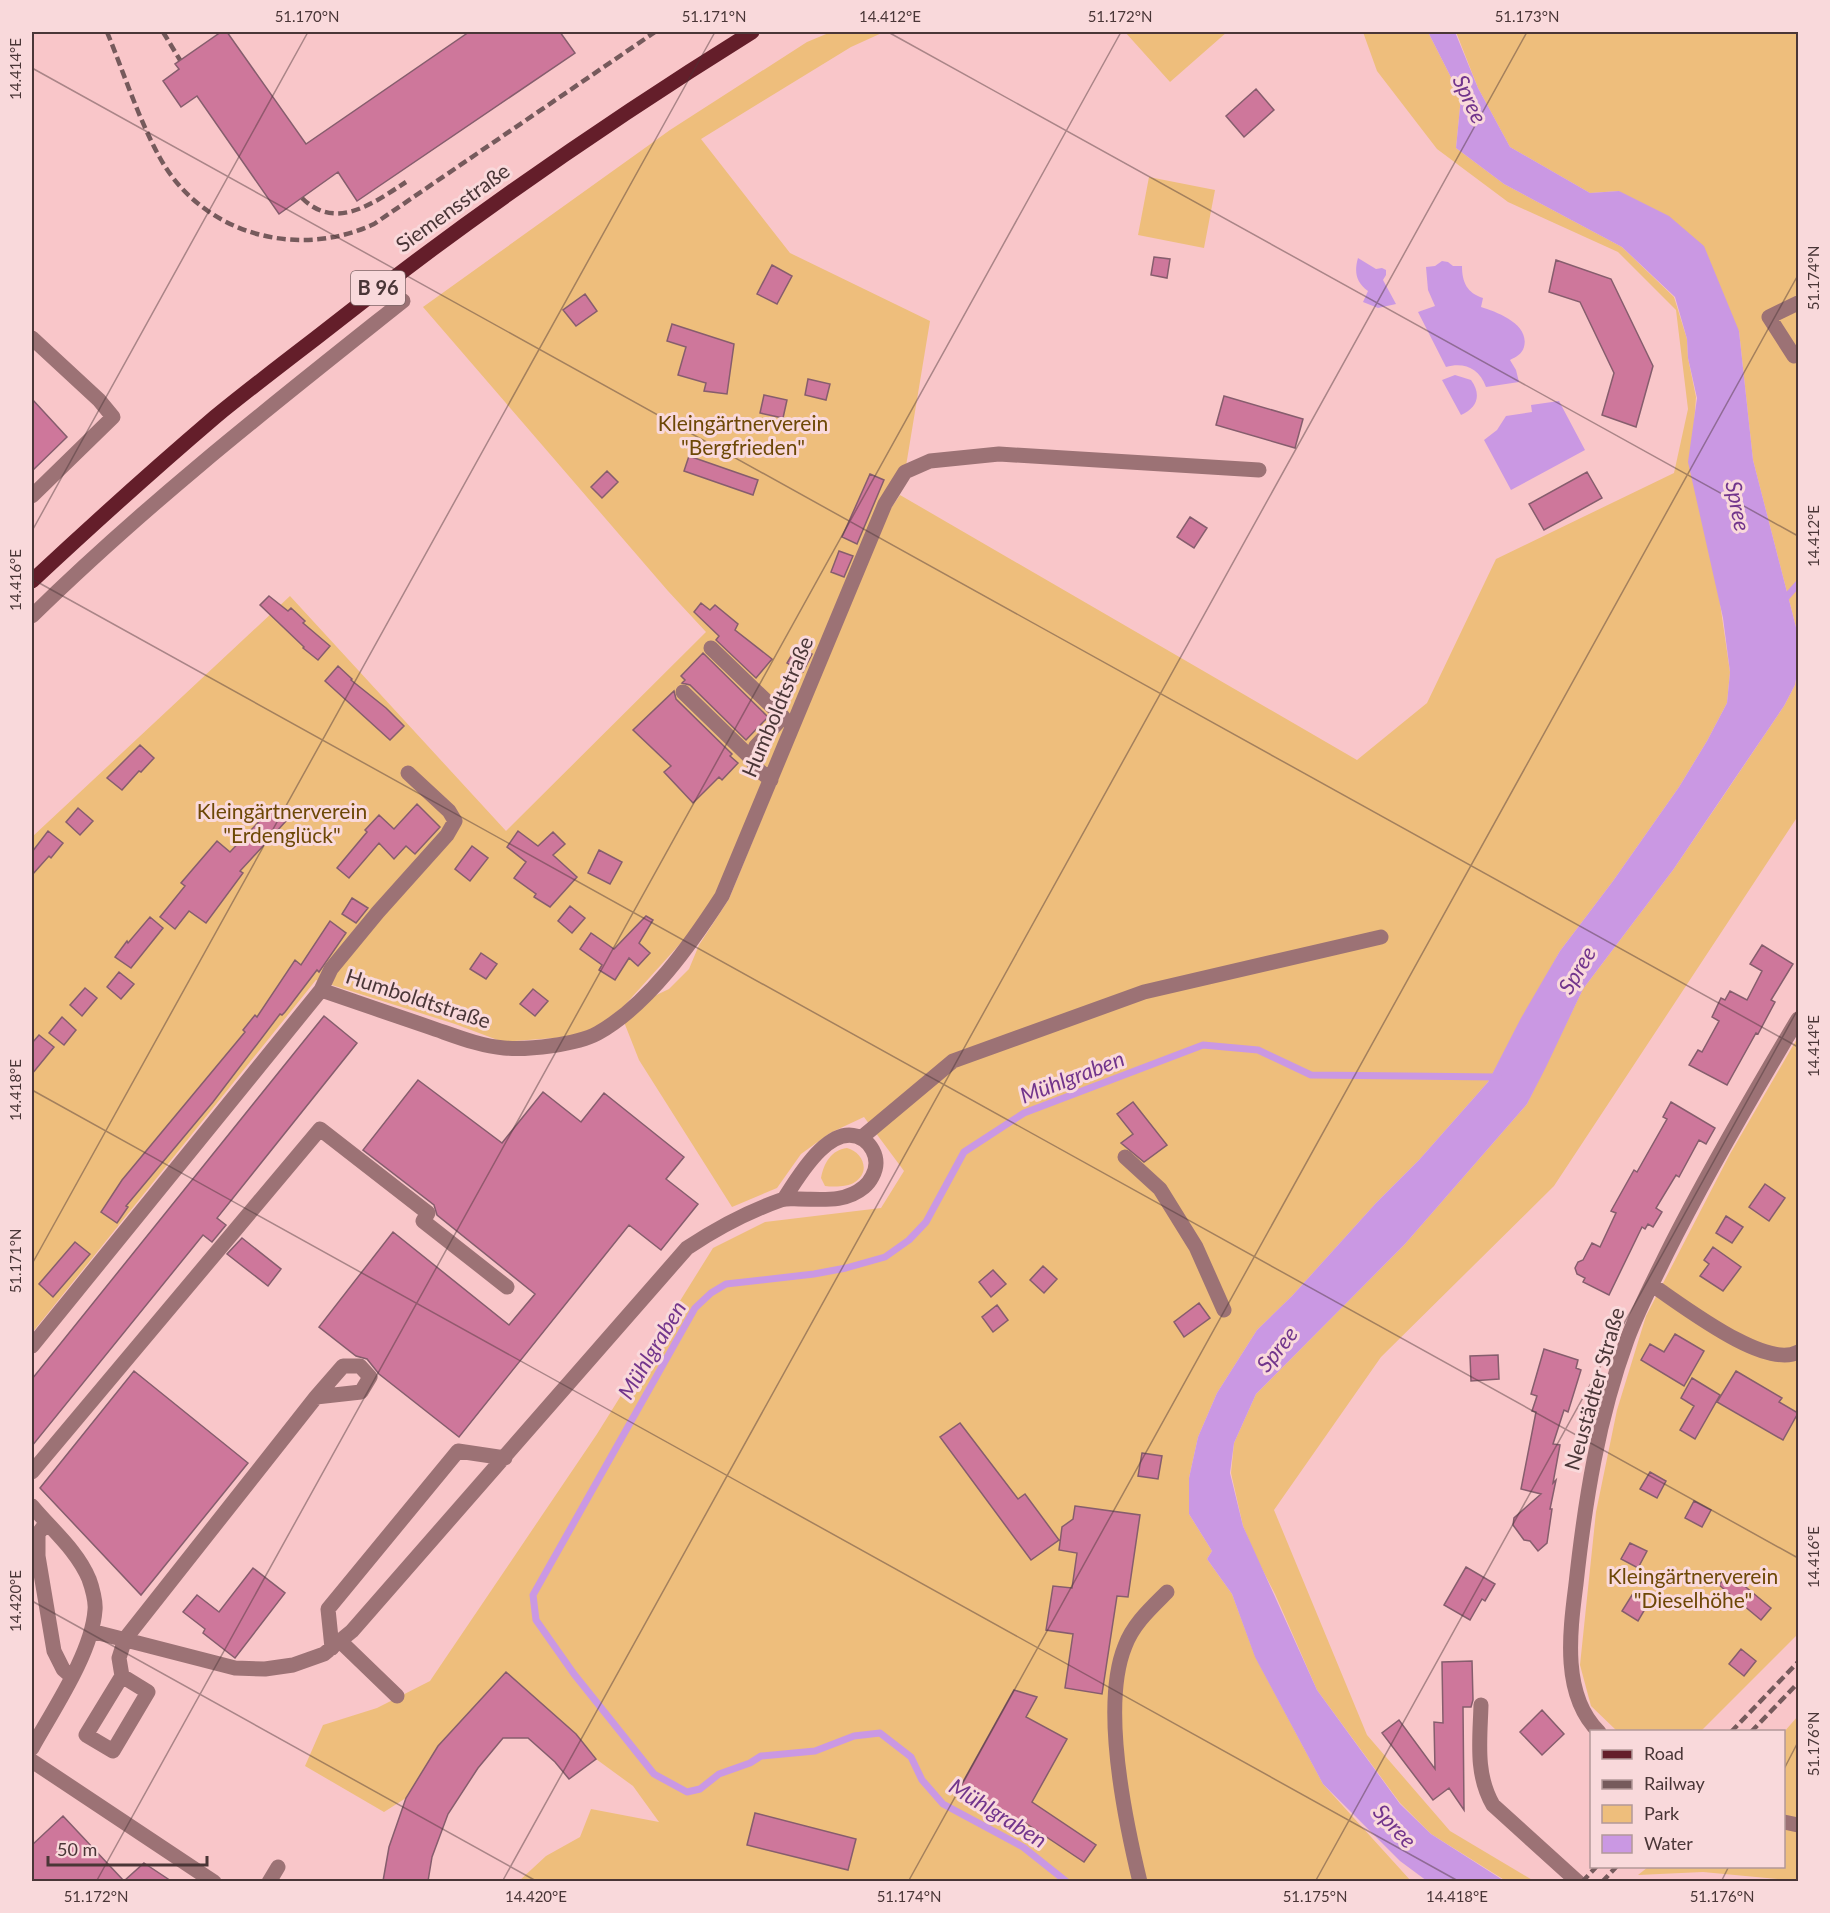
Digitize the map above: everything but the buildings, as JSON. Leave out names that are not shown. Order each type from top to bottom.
[{"type":"main road","name":"Siemensstraße","points":[[32,581],[97,520],[217,416],[397,274],[499,199],[666,85],[752,32]]},
{"type":"street","points":[[32,616],[85,564],[217,449],[403,302]]},
{"type":"street","points":[[1798,303],[1769,317],[1794,356],[1798,354]]},
{"type":"street","points":[[32,338],[99,400],[113,417],[32,496]]},
{"type":"street","name":"Humboldtstraße","points":[[32,1346],[321,990],[461,1038],[503,1048],[565,1043],[596,1034],[625,1015],[677,961],[723,896],[885,504],[905,472],[930,461],[999,454],[1259,470]]},
{"type":"street","points":[[711,648],[783,717],[756,746],[751,758]]},
{"type":"street","points":[[683,692],[751,758],[756,768],[771,780]]},
{"type":"street","points":[[321,990],[332,969],[378,912],[447,835],[455,821],[449,811],[408,772]]},
{"type":"street","points":[[861,1138],[952,1061],[1144,992],[1381,937]]},
{"type":"street","name":"Neustädter Straße","points":[[1598,1730],[1585,1712],[1576,1692],[1570,1664],[1573,1604],[1582,1523],[1597,1441],[1626,1341],[1652,1285],[1707,1175],[1798,1019]]},
{"type":"street","points":[[32,1472],[320,1129],[429,1213],[423,1221],[507,1287]]},
{"type":"street","points":[[91,1630],[235,1668],[255,1669],[293,1665],[324,1654],[352,1631],[687,1248],[720,1226],[784,1199],[841,1199],[855,1195],[868,1184],[873,1175],[876,1164],[870,1144],[851,1135],[838,1137],[826,1144],[805,1167],[784,1199]]},
{"type":"street","points":[[1125,1157],[1160,1189],[1196,1247],[1224,1310]]},
{"type":"street","points":[[1652,1285],[1723,1332],[1757,1350],[1778,1356],[1797,1357]]},
{"type":"street","points":[[122,1676],[148,1692],[113,1751],[86,1735],[122,1676],[119,1658],[125,1639],[316,1397]]},
{"type":"street","points":[[397,1696],[336,1644],[328,1609],[458,1451],[505,1458]]},
{"type":"street","points":[[32,1506],[71,1549],[89,1578],[96,1608],[83,1654],[32,1748]]},
{"type":"street","points":[[46,1523],[38,1534],[35,1559],[54,1651],[63,1670],[72,1676]]},
{"type":"street","points":[[1140,1881],[1119,1779],[1117,1681],[1125,1646],[1139,1621],[1167,1592]]},
{"type":"street","points":[[1481,1705],[1479,1761],[1485,1792],[1493,1805],[1578,1881]]},
{"type":"street","points":[[32,1761],[214,1881]]},
{"type":"street","points":[[269,1881],[278,1867]]},
{"type":"green space","name":"Kleingärtnerverein \"Erdenglück\"","points":[[831,32],[884,32],[851,47],[701,139],[790,253],[930,321],[905,472],[720,888],[688,935],[623,1007],[596,1028],[567,1037],[503,1042],[455,1024],[316,980],[32,1333],[32,837],[290,596],[506,831],[706,632],[423,307],[670,130],[807,42]]},
{"type":"green space","points":[[1125,32],[1227,32],[1170,82]]},
{"type":"green space","points":[[1363,32],[1428,32],[1461,97],[1456,148],[1504,184],[1622,247],[1674,297],[1687,339],[1688,358],[1696,397],[1694,424],[1730,672],[1727,703],[1707,741],[1679,787],[1560,951],[1488,1082],[1419,1160],[1376,1203],[1292,1296],[1257,1330],[1217,1393],[1198,1437],[1189,1478],[1189,1514],[1212,1551],[1207,1559],[1232,1594],[1255,1656],[1323,1784],[1411,1881],[519,1881],[546,1856],[580,1837],[591,1809],[659,1822],[633,1786],[596,1759],[576,1734],[506,1672],[406,1798],[384,1812],[305,1766],[323,1725],[377,1708],[430,1681],[597,1434],[713,1248],[765,1222],[881,1208],[904,1171],[864,1117],[830,1133],[801,1154],[777,1188],[732,1207],[639,1060],[624,1022],[646,1000],[669,989],[689,969],[699,945],[729,899],[885,517],[900,495],[1357,760],[1427,703],[1496,559],[1674,473],[1688,409],[1676,310],[1618,252],[1508,202],[1437,149],[1377,71]]},
{"type":"green space","points":[[1456,32],[1798,32],[1798,635],[1753,460],[1739,331],[1619,191],[1590,193],[1510,147],[1478,88]]},
{"type":"green space","points":[[1149,177],[1215,190],[1204,248],[1138,235]]},
{"type":"green space","points":[[1798,668],[1798,816],[1554,1186],[1381,1357],[1274,1510],[1367,1735],[1450,1831],[1534,1881],[1506,1881],[1431,1834],[1400,1803],[1317,1690],[1243,1526],[1231,1473],[1234,1443],[1256,1394],[1405,1244],[1527,1104],[1583,989],[1673,870],[1784,706],[1795,685]]},
{"type":"green space","name":"Kleingärtnerverein \"Dieselhöhe\"","points":[[1798,1037],[1798,1634],[1702,1730],[1616,1730],[1591,1706],[1580,1665],[1596,1512],[1617,1410],[1646,1316],[1730,1154]]},
{"type":"green space","points":[[847,1148],[853,1150],[861,1158],[863,1173],[860,1178],[849,1185],[825,1186],[821,1178],[826,1162],[837,1151]]},
{"type":"green space","points":[[1798,1716],[1798,1881],[1703,1872],[1638,1875],[1647,1868],[1785,1868],[1785,1731]]},
{"type":"water","name":"Spree","points":[[1428,32],[1455,32],[1478,88],[1510,147],[1590,193],[1619,191],[1669,216],[1704,246],[1739,331],[1753,460],[1798,635],[1798,667],[1795,685],[1784,706],[1673,870],[1583,989],[1527,1104],[1405,1244],[1256,1394],[1234,1443],[1230,1473],[1243,1526],[1317,1690],[1400,1804],[1431,1834],[1506,1882],[1427,1881],[1400,1861],[1323,1784],[1255,1657],[1232,1594],[1207,1559],[1212,1551],[1189,1514],[1189,1478],[1198,1437],[1217,1393],[1257,1330],[1292,1296],[1376,1203],[1419,1160],[1488,1082],[1521,1018],[1560,951],[1679,787],[1727,703],[1730,672],[1723,618],[1688,462],[1697,398],[1688,358],[1687,339],[1675,297],[1622,247],[1504,184],[1456,148],[1461,97]]},
{"type":"water","points":[[1358,258],[1376,269],[1386,270],[1383,280],[1396,304],[1378,308],[1363,302],[1368,291],[1357,276]]},
{"type":"water","points":[[1442,261],[1453,266],[1462,266],[1466,286],[1483,298],[1481,307],[1511,320],[1522,332],[1525,339],[1524,347],[1510,360],[1519,382],[1486,387],[1479,375],[1470,368],[1459,365],[1446,367],[1418,312],[1435,306],[1428,290],[1426,267],[1435,266]]},
{"type":"water","points":[[1455,375],[1471,380],[1477,396],[1471,409],[1461,415],[1442,380]]},
{"type":"water","points":[[1559,401],[1585,450],[1511,490],[1484,440],[1497,430],[1506,416],[1532,412],[1531,405]]},
{"type":"waterway","points":[[1782,602],[1798,584]]},
{"type":"waterway","name":"Mühlgraben","points":[[1067,1882],[1023,1847],[943,1804],[922,1780],[911,1757],[880,1733],[854,1736],[815,1751],[761,1756],[750,1763],[719,1774],[700,1789],[687,1792],[654,1774],[574,1674],[536,1620],[533,1595],[695,1308],[711,1293],[726,1284],[814,1274],[885,1257],[909,1240],[926,1222],[964,1152],[1024,1113],[1203,1045],[1258,1050],[1311,1075],[1498,1077]]},
{"type":"railway","points":[[107,32],[152,143],[178,184],[200,205],[226,222],[254,233],[284,239],[314,240],[344,235],[374,224],[655,32]]},
{"type":"railway","points":[[163,32],[180,60]]},
{"type":"railway","points":[[302,198],[315,208],[328,213],[342,213],[368,205],[406,182]]},
{"type":"railway","points":[[1733,1730],[1798,1662]]},
{"type":"railway","points":[[1753,1730],[1798,1683]]},
{"type":"railway","points":[[1582,1882],[1595,1868]]},
{"type":"railway","points":[[1602,1882],[1615,1868]]},
{"type":"park label","name":"Kleingärtnerverein \"Bergfrieden\"","points":[[743,436]]}]
